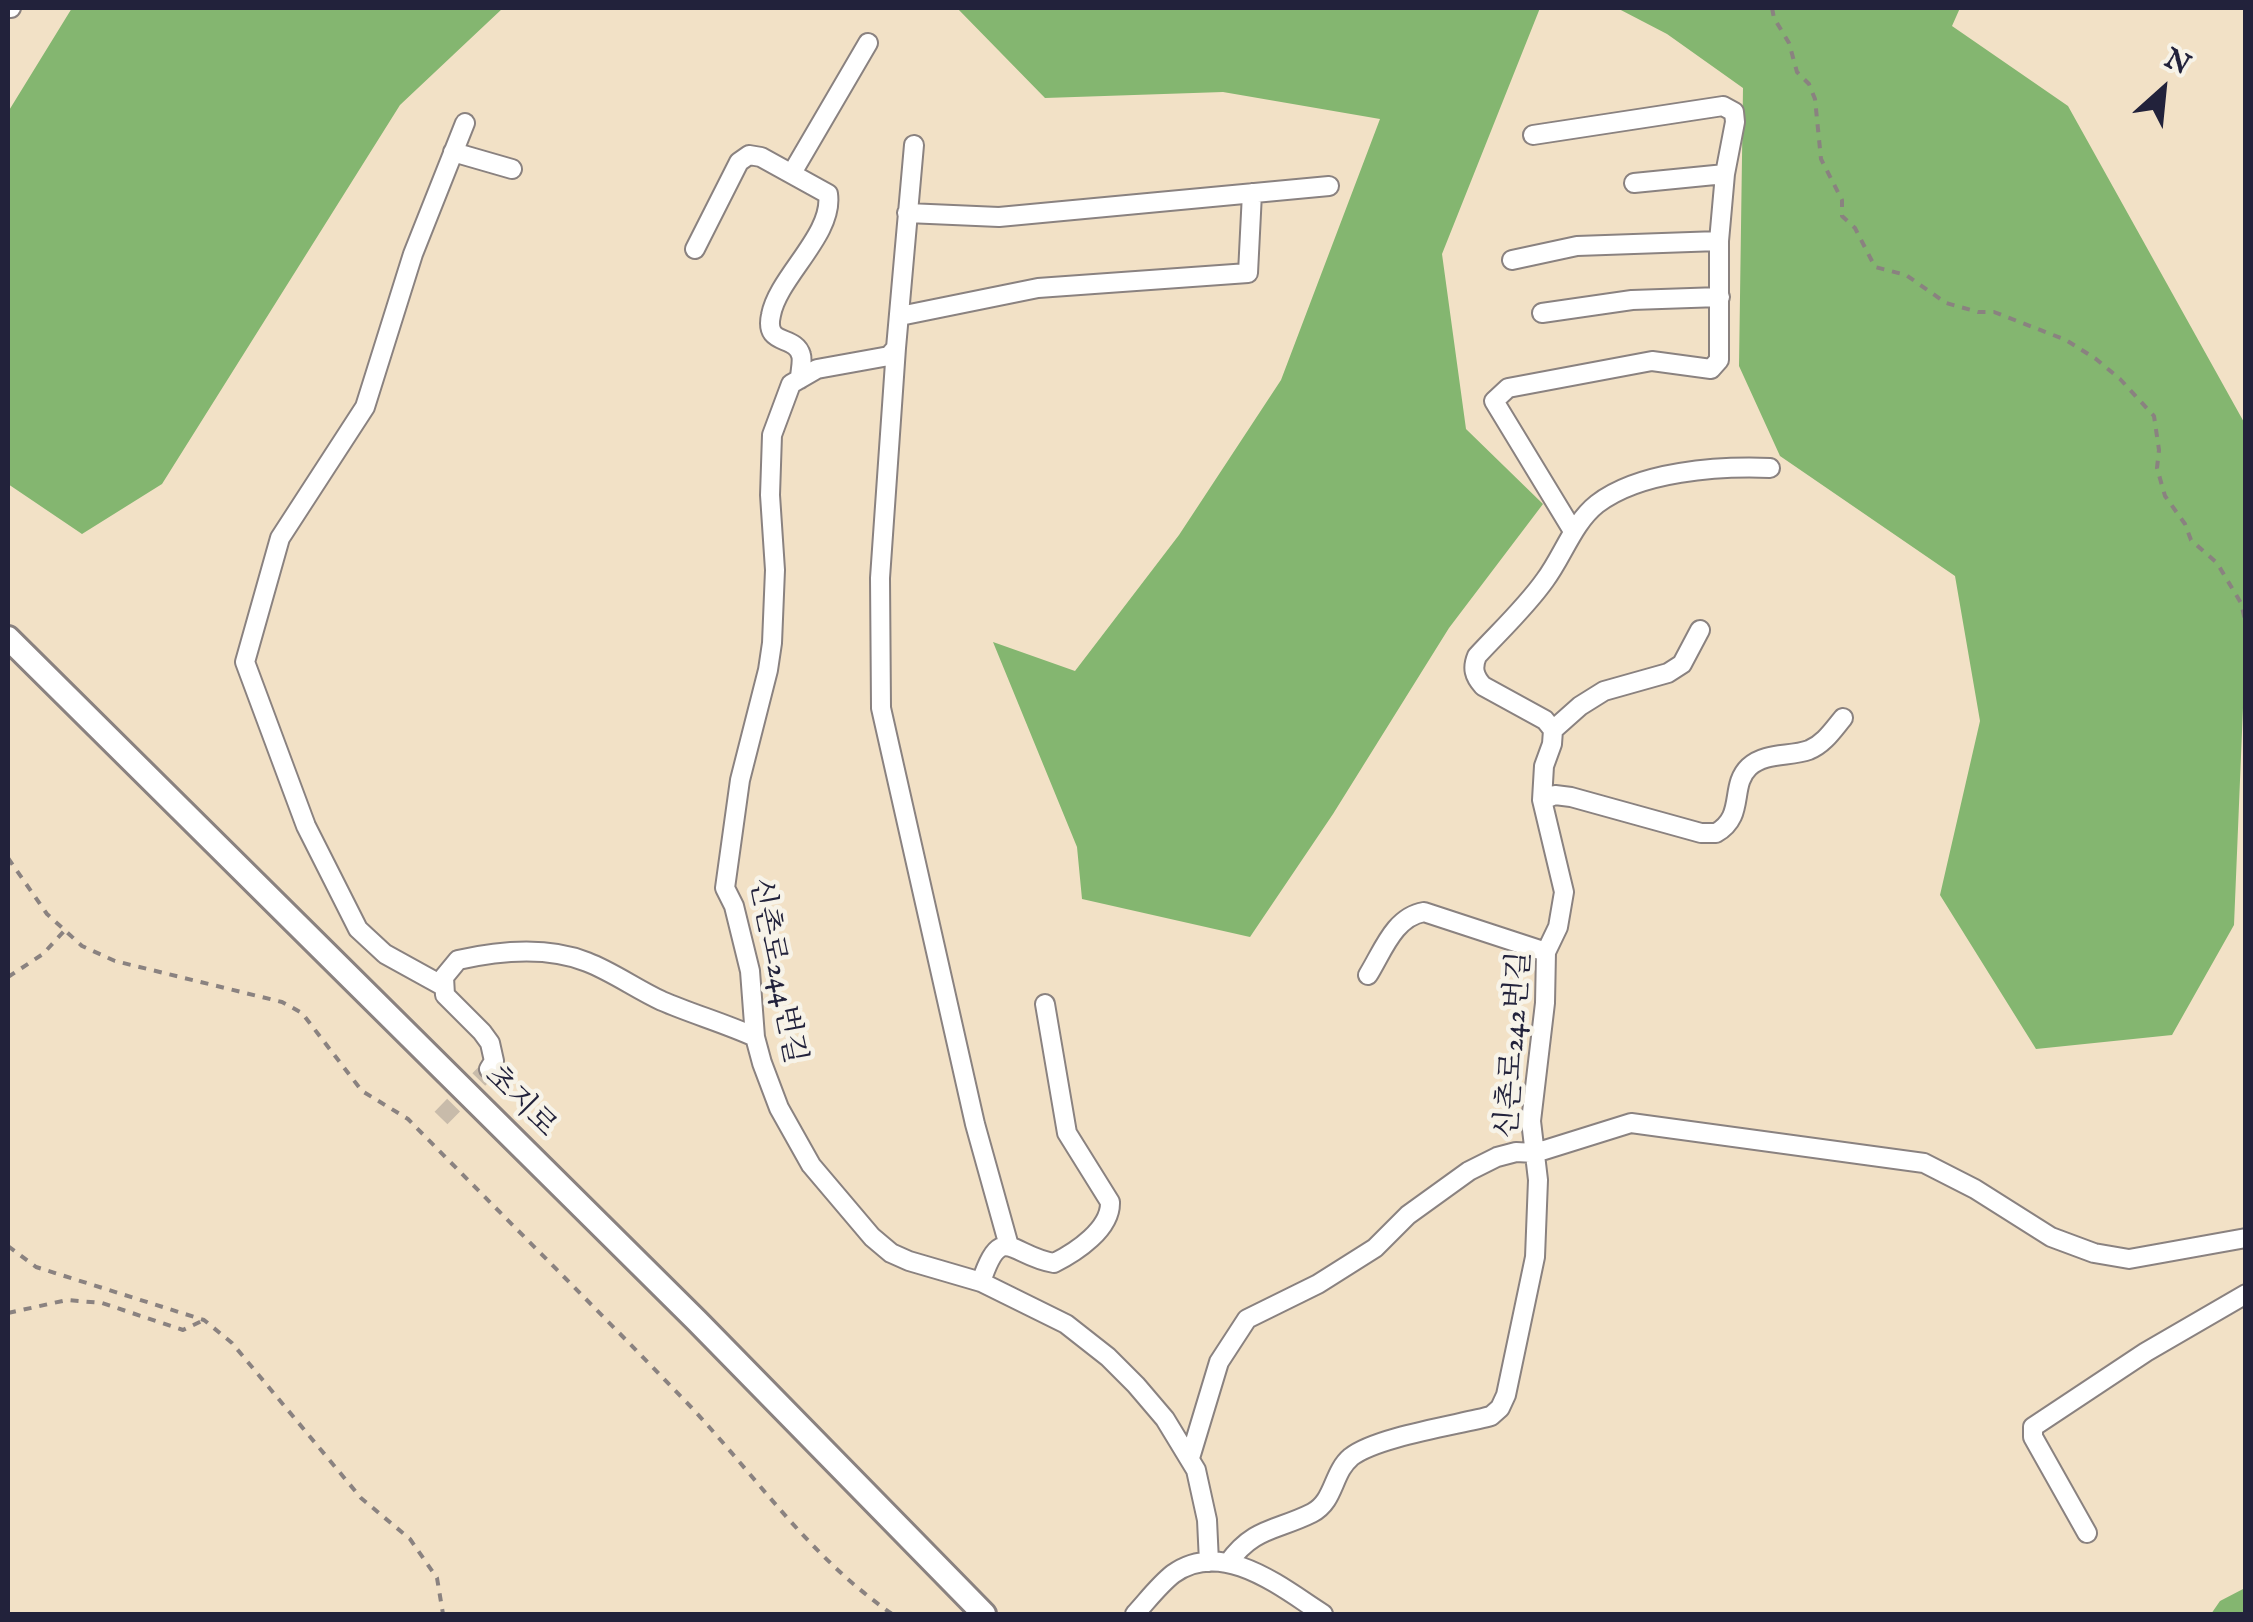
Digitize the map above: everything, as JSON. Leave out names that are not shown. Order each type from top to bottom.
[{"type":"main road","name":"초지로","points":[[8,638],[684,1307],[984,1614]]},
{"type":"street","points":[[792,173],[868,44]]},
{"type":"street","points":[[1533,135],[1723,106],[1734,112],[1736,122],[1725,174],[1719,240],[1719,360],[1711,369],[1652,361],[1508,388],[1494,401],[1574,532]]},
{"type":"street","points":[[443,986],[384,954],[358,930],[301,814],[244,662],[280,538],[365,406],[413,254],[464,123]]},
{"type":"street","points":[[914,145],[880,578],[881,708],[975,1124],[1009,1246]]},
{"type":"street","points":[[453,152],[512,169]]},
{"type":"street","points":[[695,249],[740,162],[749,155],[761,157],[828,194],[830,205],[770,316],[770,329],[777,338],[797,348],[802,356],[800,379]]},
{"type":"street","points":[[1634,182],[1725,174]]},
{"type":"street","points":[[907,213],[999,217],[1330,186]]},
{"type":"street","points":[[900,316],[1038,288],[1248,273],[1252,193]]},
{"type":"street","points":[[1512,260],[1577,246],[1719,240]]},
{"type":"street","points":[[1542,313],[1632,300],[1720,297]]},
{"type":"street","points":[[800,379],[817,369],[889,356],[896,348]]},
{"type":"street","name":"신촌로244번길","points":[[800,379],[790,384],[772,436],[772,643],[740,780],[725,888],[734,906],[750,971],[755,1036],[779,1108],[825,1184],[891,1253],[1023,1300],[1082,1334],[1136,1385],[1165,1419],[1190,1458],[1203,1492],[1218,1562]]},
{"type":"street","points":[[1700,630],[1682,664],[1668,673],[1604,692],[1552,730],[1545,720],[1483,686],[1476,679],[1473,666],[1541,586],[1574,532],[1598,503],[1638,484],[1681,472],[1737,466],[1770,468]]},
{"type":"street","points":[[1542,800],[1555,795],[1571,798],[1701,833],[1716,833],[1732,818],[1747,768],[1760,760],[1808,750],[1821,743],[1843,718]]},
{"type":"street","name":"신촌로242번길","points":[[1218,1562],[1258,1534],[1314,1512],[1325,1503],[1341,1468],[1361,1451],[1491,1416],[1500,1408],[1522,1328],[1535,1257],[1538,1180],[1531,1121],[1545,1002],[1546,952],[1558,927],[1564,892],[1542,800],[1552,730]]},
{"type":"street","points":[[1368,975],[1400,922],[1424,912],[1546,952]]},
{"type":"street","points":[[490,1069],[494,1061],[490,1043],[452,1006],[443,986],[444,977],[458,960],[542,951],[584,961],[676,1007],[755,1036]]},
{"type":"street","points":[[981,1282],[990,1256],[998,1248],[1009,1246],[1054,1263],[1067,1257],[1104,1224],[1110,1212],[1110,1202],[1067,1133],[1045,1004]]},
{"type":"street","points":[[1190,1458],[1219,1362],[1247,1319],[1318,1284],[1375,1248],[1408,1215],[1469,1171],[1498,1156],[1535,1153],[1620,1125],[1655,1125],[1924,1163],[1975,1189],[2050,1237],[2112,1258],[2129,1259],[2246,1238]]},
{"type":"street","points":[[2087,1533],[2032,1427],[2146,1352],[2246,1294]]},
{"type":"street","points":[[1135,1614],[1173,1574],[1188,1566],[1218,1562],[1272,1580],[1323,1614]]},
{"type":"path","points":[[1772,8],[1789,43],[1797,72],[1809,84],[1815,99],[1822,158],[1842,200],[1842,216],[1855,228],[1874,268],[1906,275],[1946,304],[1994,312],[2066,340],[2120,379],[2154,416],[2159,450],[2156,468],[2165,496],[2191,540],[2217,563],[2241,603],[2246,624]]},
{"type":"path","points":[[8,858],[47,914],[82,946],[115,961],[282,1002],[302,1013],[362,1091],[408,1119],[693,1410],[812,1548],[892,1614]]},
{"type":"path","points":[[8,977],[43,954],[65,930]]},
{"type":"path","points":[[8,1246],[36,1268],[204,1320],[232,1343],[361,1498],[410,1540],[437,1578],[443,1614]]},
{"type":"path","points":[[8,1313],[67,1300],[102,1303],[183,1330],[204,1320]]},
{"type":"green space","points":[[72,8],[503,8],[400,105],[162,484],[82,534],[8,484],[8,112]]},
{"type":"green space","points":[[957,8],[1540,8],[1442,254],[1466,429],[1543,504],[1449,628],[1333,814],[1250,937],[1082,899],[1077,847],[993,642],[1075,671],[1179,535],[1281,380],[1380,119],[1223,92],[1045,98]]},
{"type":"green space","points":[[1617,8],[1960,8],[1952,26],[2068,106],[2245,424],[2246,706],[2234,925],[2172,1035],[2036,1049],[1940,895],[1980,721],[1955,576],[1780,456],[1739,366],[1743,88],[1667,34]]},
{"type":"green space","points":[[2245,1588],[2245,1614],[2211,1614],[2220,1601]]},
{"type":"tunnel","points":[[441,1118],[489,1069]]}]
